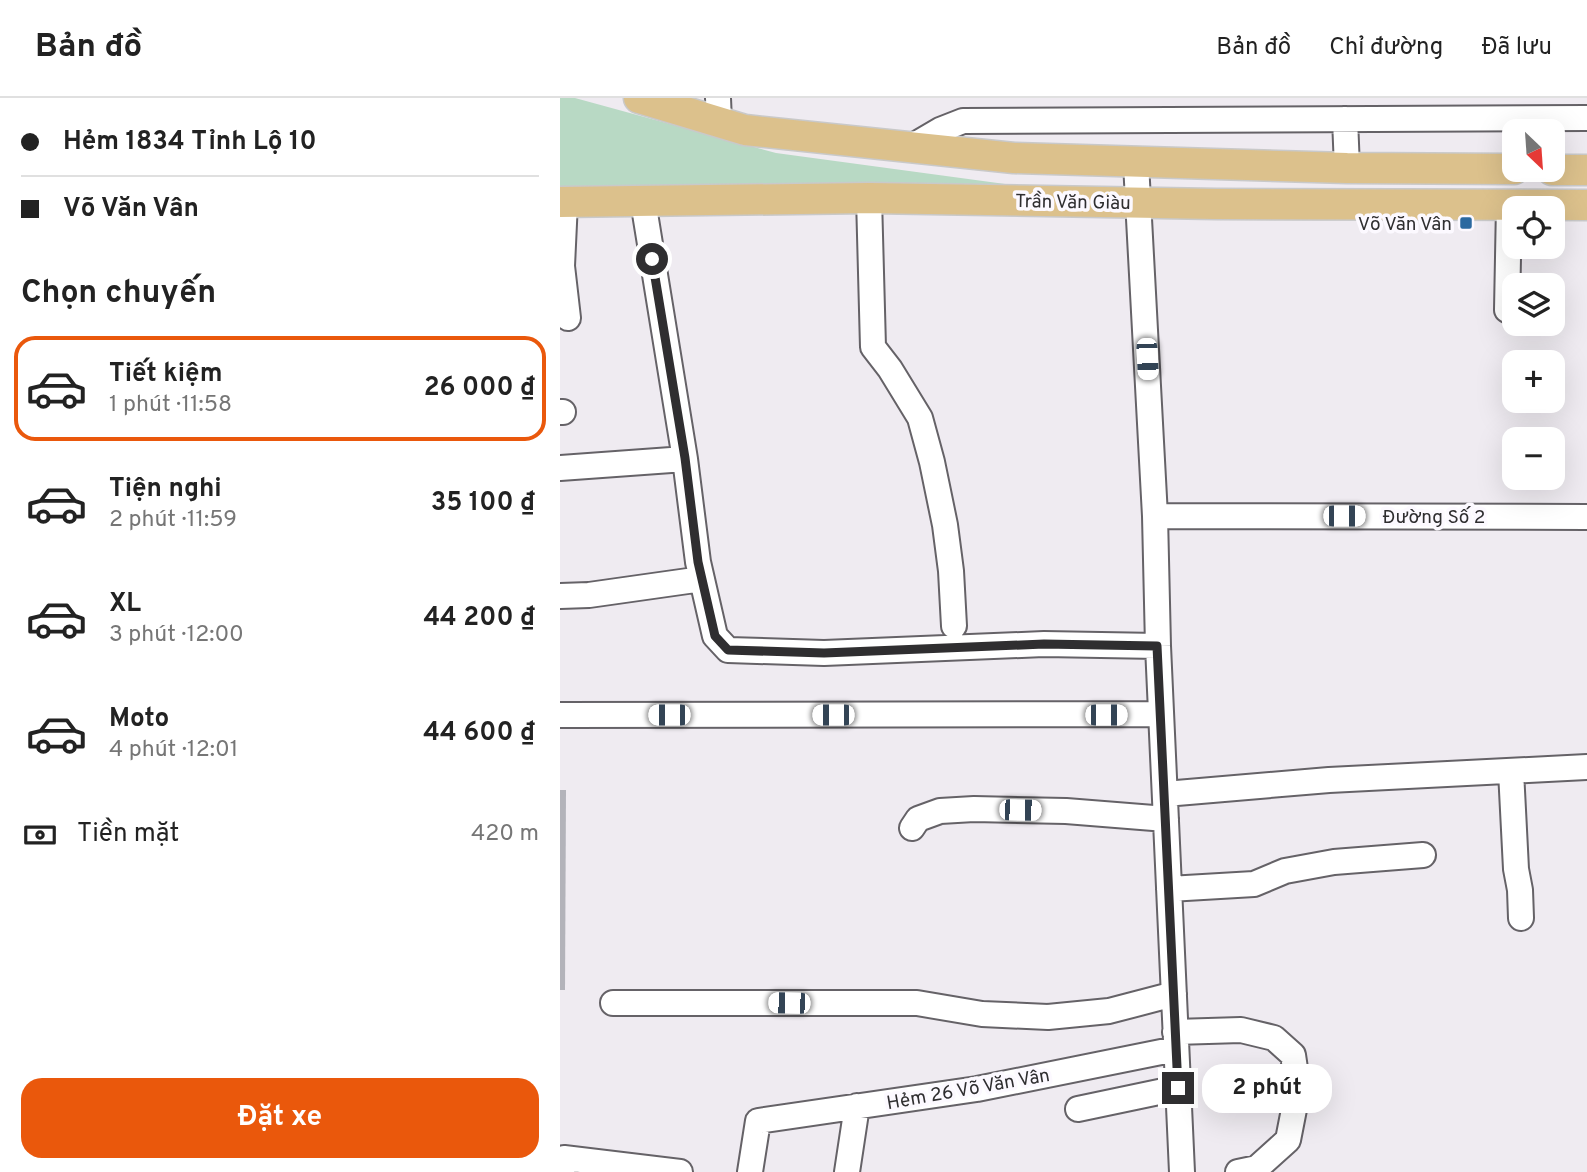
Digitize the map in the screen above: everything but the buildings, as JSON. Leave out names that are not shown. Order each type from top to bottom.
[{"type":"main road","name":"Trần Văn Giàu","points":[[639,98],[719,110],[745,130],[1014,158],[1347,168],[1502,169]]},
{"type":"main road","points":[[1565,170],[1587,170]]},
{"type":"main road","name":"Trần Văn Giàu","points":[[563,202],[869,198],[1502,205]]},
{"type":"main road","name":"Trần Văn Giàu","points":[[1565,205],[1587,205]]},
{"type":"street","points":[[911,147],[940,130],[963,121],[1233,109],[1346,118],[1587,118]]},
{"type":"street","points":[[1346,118],[1347,168]]},
{"type":"street","points":[[1136,163],[1182,1172],[1189,1172]]},
{"type":"street","points":[[869,198],[873,347],[920,418],[944,525],[951,570],[954,626]]},
{"type":"street","points":[[643,201],[702,579],[715,636],[728,650],[824,653],[1044,644],[1157,646]]},
{"type":"street","points":[[563,202],[562,266],[568,318]]},
{"type":"street","points":[[560,468],[685,458]]},
{"type":"street","name":"Đường Số 2","points":[[1154,516],[1587,517]]},
{"type":"street","points":[[560,596],[589,595],[702,579]]},
{"type":"street","points":[[560,715],[1161,714]]},
{"type":"street","points":[[1165,794],[1329,780],[1587,767]]},
{"type":"street","points":[[1511,771],[1521,918]]},
{"type":"street","points":[[912,828],[918,819],[940,811],[974,809],[1066,811],[1166,819]]},
{"type":"street","points":[[1169,889],[1254,884],[1285,871],[1334,862],[1423,855]]},
{"type":"street","points":[[613,1003],[917,1003],[982,1014],[1048,1017],[1109,1011],[1174,994]]},
{"type":"street","name":"Hẻm 26 Võ Văn Vân","points":[[750,1172],[758,1121],[976,1088],[1176,1041],[1241,1030],[1274,1038],[1293,1055],[1298,1089],[1288,1140],[1257,1168],[1238,1172]]},
{"type":"street","points":[[1077,1109],[1178,1088]]},
{"type":"street","points":[[847,1172],[857,1106]]},
{"type":"street","points":[[562,1172],[564,1158],[675,1172]]},
{"type":"green space","points":[[560,98],[575,98],[776,153],[1028,187],[560,186]]},
{"type":"place","name":"Võ Văn Vân","points":[[1466,223]]},
{"type":"route","points":[[652,259],[685,458],[698,562],[715,636],[728,650],[824,653],[1044,644],[1157,646],[1178,1088]]}]
